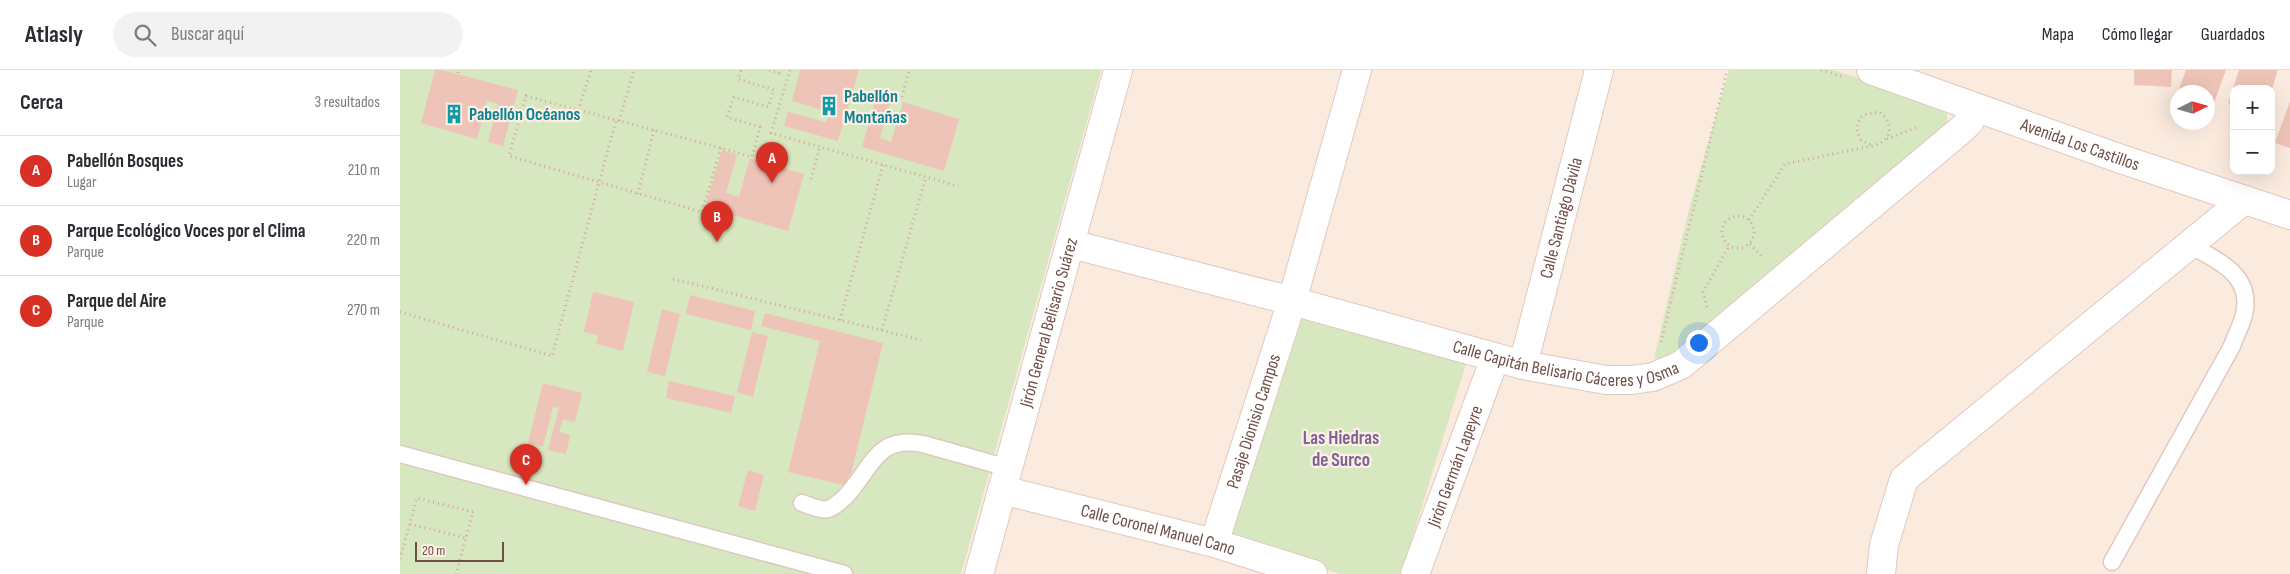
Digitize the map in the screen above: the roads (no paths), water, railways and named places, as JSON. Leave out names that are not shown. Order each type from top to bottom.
[{"type":"street","name":"Jirón General Belisario Suárez","points":[[979,574],[1118,70]]},
{"type":"street","name":"Pasaje Dionisio Campos","points":[[1214,543],[1292,301],[1357,70]]},
{"type":"street","name":"Calle Santiago Dávila","points":[[1524,365],[1599,70]]},
{"type":"street","name":"Avenida Los Castillos","points":[[1859,74],[1973,108],[2290,215]]},
{"type":"street","name":"Calle Capitán Belisario Cáceres y Osma","points":[[1071,244],[1292,301],[1524,365],[1606,380],[1631,380],[1653,377],[1681,365],[1697,353],[1962,129],[1970,121],[1973,108]]},
{"type":"street","points":[[1881,574],[1884,545],[1904,480],[2244,200]]},
{"type":"street","name":"Jirón Germán Lapeyre","points":[[1415,574],[1495,358]]},
{"type":"street","name":"Calle Coronel Manuel Cano","points":[[1005,479],[1314,574]]},
{"type":"lane","points":[[2112,562],[2232,346],[2245,310],[2246,291],[2234,272],[2214,257],[2189,245]]},
{"type":"lane","points":[[802,503],[826,510],[834,506],[849,492],[883,448],[896,443],[911,442],[923,444],[1005,479]]},
{"type":"lane","points":[[400,454],[844,574]]},
{"type":"place","name":"Pabellón Montañas","points":[[829,106]]},
{"type":"place","name":"Pabellón Océanos","points":[[454,114]]},
{"type":"place","name":"Pabellón Bosques","points":[[772,183]]},
{"type":"place","name":"Parque Ecológico Voces por el Clima","points":[[717,242]]},
{"type":"place","name":"Parque del Aire","points":[[526,485]]},
{"type":"district","name":"Las Hiedras de Surco","points":[[1341,448]]}]
